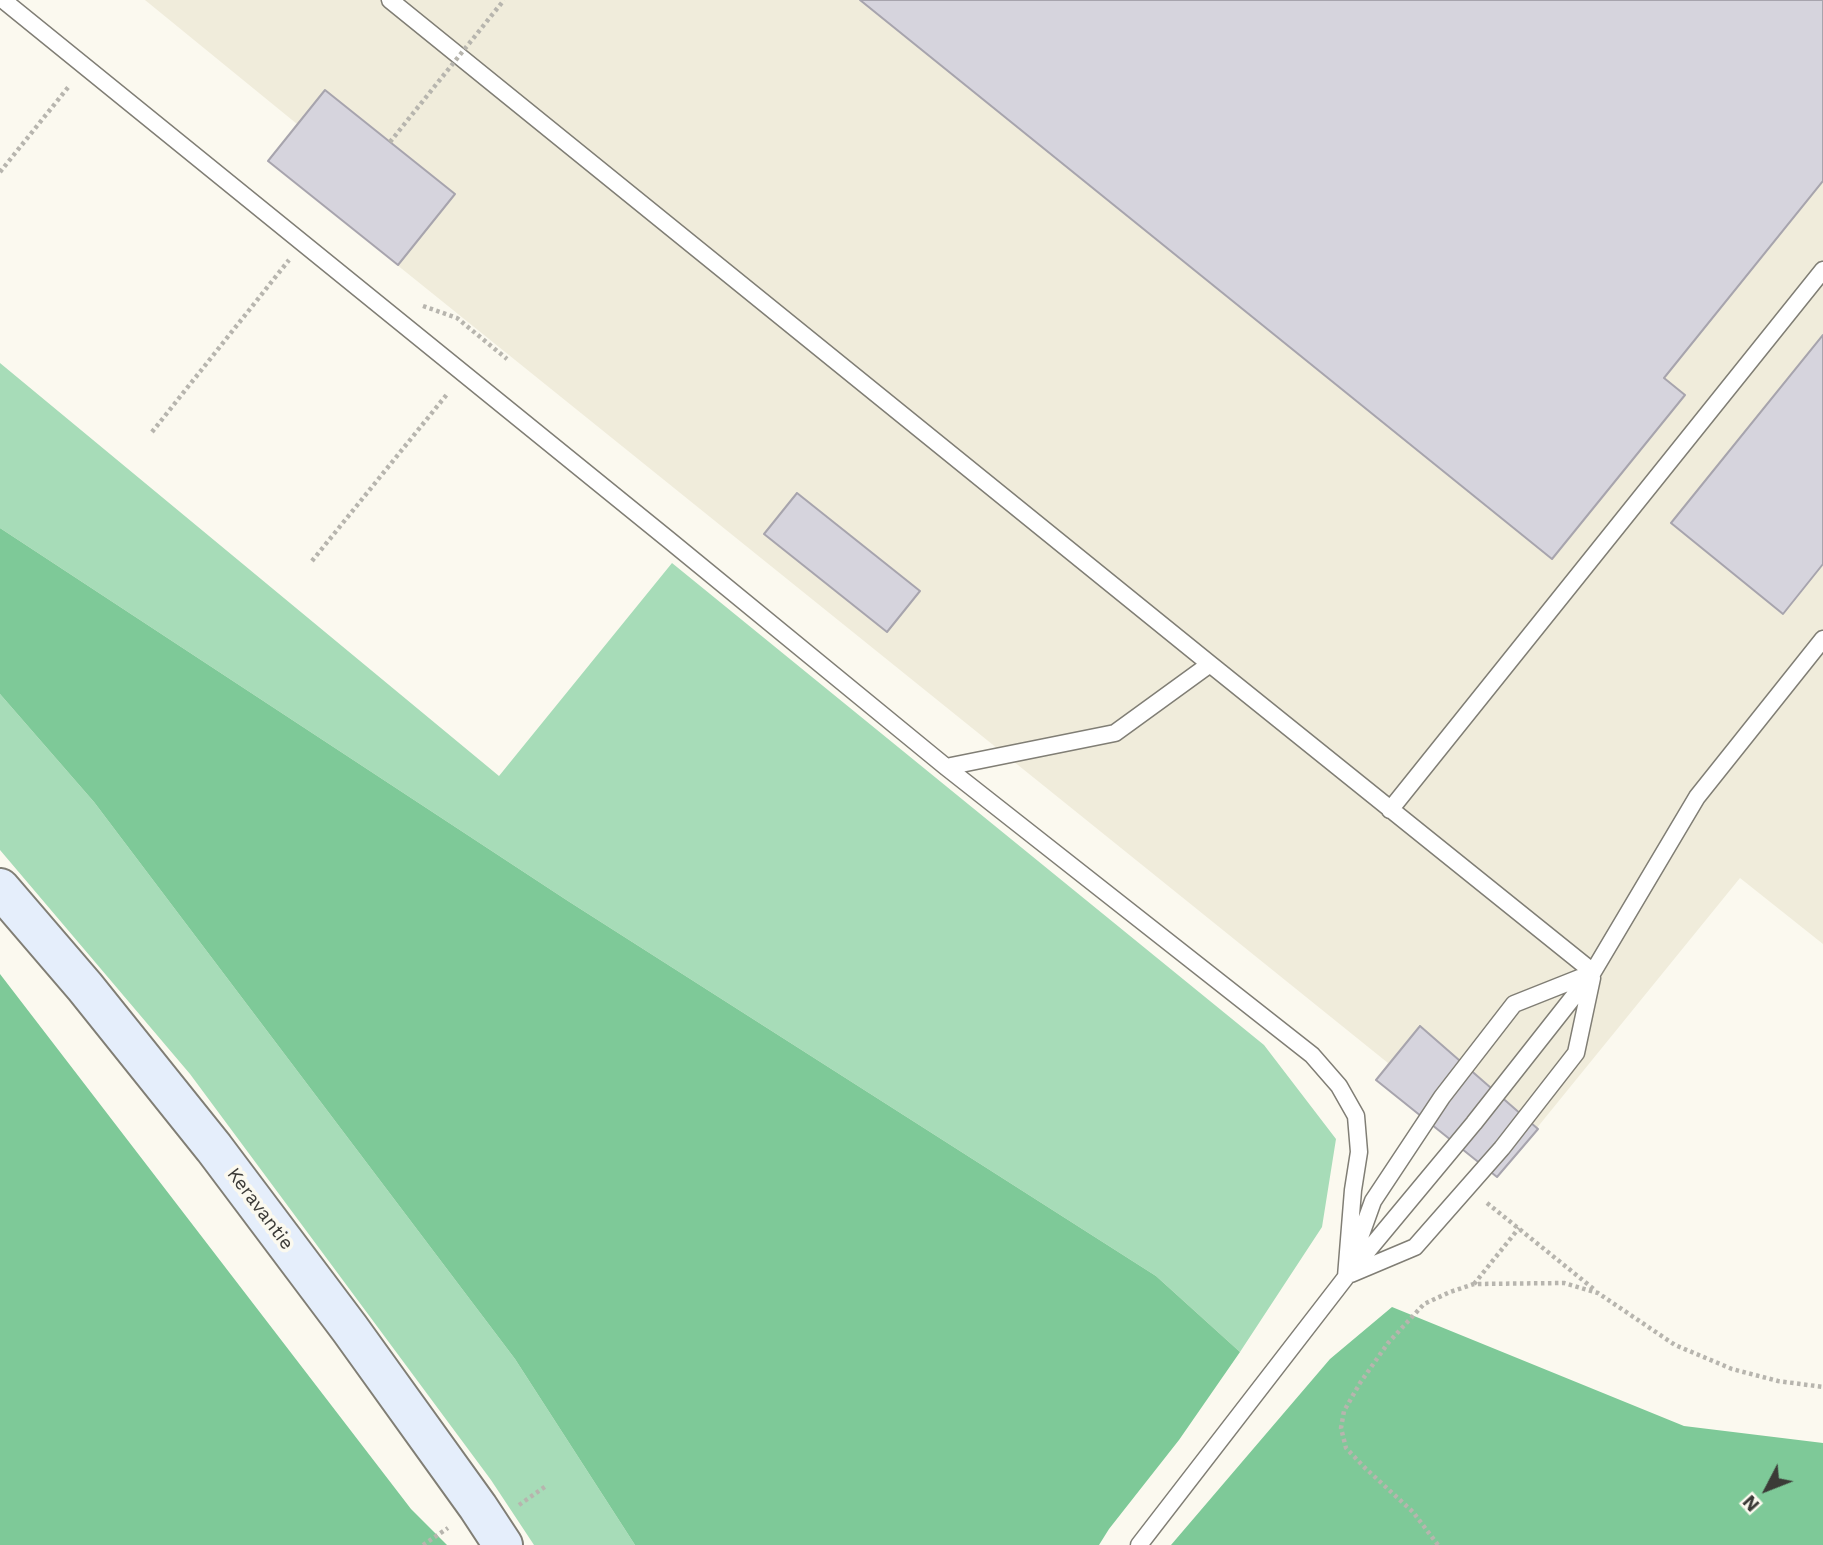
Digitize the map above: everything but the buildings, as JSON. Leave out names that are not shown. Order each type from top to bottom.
[{"type":"main road","name":"Keravantie","points":[[0,888],[85,987],[215,1148],[350,1329],[503,1545]]},
{"type":"lane","points":[[3,0],[946,767],[1312,1055],[1339,1086],[1356,1116],[1359,1153],[1346,1276]]},
{"type":"lane","points":[[390,0],[1593,972]]},
{"type":"lane","points":[[1390,810],[1823,270]]},
{"type":"lane","points":[[1139,1545],[1346,1276],[1474,1123],[1593,972],[1697,797],[1823,639]]},
{"type":"lane","points":[[946,767],[1115,733],[1210,664]]},
{"type":"lane","points":[[1346,1276],[1415,1247],[1502,1147],[1576,1053],[1593,972]]},
{"type":"lane","points":[[1346,1276],[1373,1201],[1442,1097],[1514,1004],[1593,972]]},
{"type":"path","points":[[390,142],[504,0]]},
{"type":"path","points":[[0,172],[85,66]]},
{"type":"path","points":[[152,432],[303,243]]},
{"type":"path","points":[[312,561],[449,392]]},
{"type":"path","points":[[1480,1197],[1598,1293],[1675,1345],[1732,1369],[1778,1381],[1823,1387]]},
{"type":"path","points":[[1474,1284],[1519,1228]]},
{"type":"path","points":[[1438,1545],[1413,1512],[1346,1448],[1341,1429],[1344,1411],[1360,1383],[1388,1343],[1424,1304],[1450,1292],[1474,1284],[1564,1283],[1598,1293]]},
{"type":"shaded area","points":[[145,0],[1823,0],[1823,944],[1740,878],[1497,1177],[1376,1080],[1388,1063],[268,161],[297,124]]},
{"type":"green space","points":[[0,363],[499,776],[672,563],[1264,1045],[1336,1139],[1322,1227],[1240,1352],[1156,1276],[568,901],[0,528]]},
{"type":"green space","points":[[0,528],[568,901],[1156,1276],[1240,1352],[1179,1440],[1099,1545],[635,1545],[515,1359],[94,802],[0,694]]},
{"type":"green space","points":[[0,694],[94,802],[515,1359],[635,1545],[534,1545],[491,1480],[190,1074],[0,850]]},
{"type":"green space","points":[[0,974],[411,1509],[447,1545],[0,1545]]},
{"type":"green space","points":[[1392,1307],[1684,1426],[1823,1443],[1823,1545],[1171,1545],[1330,1359]]}]
